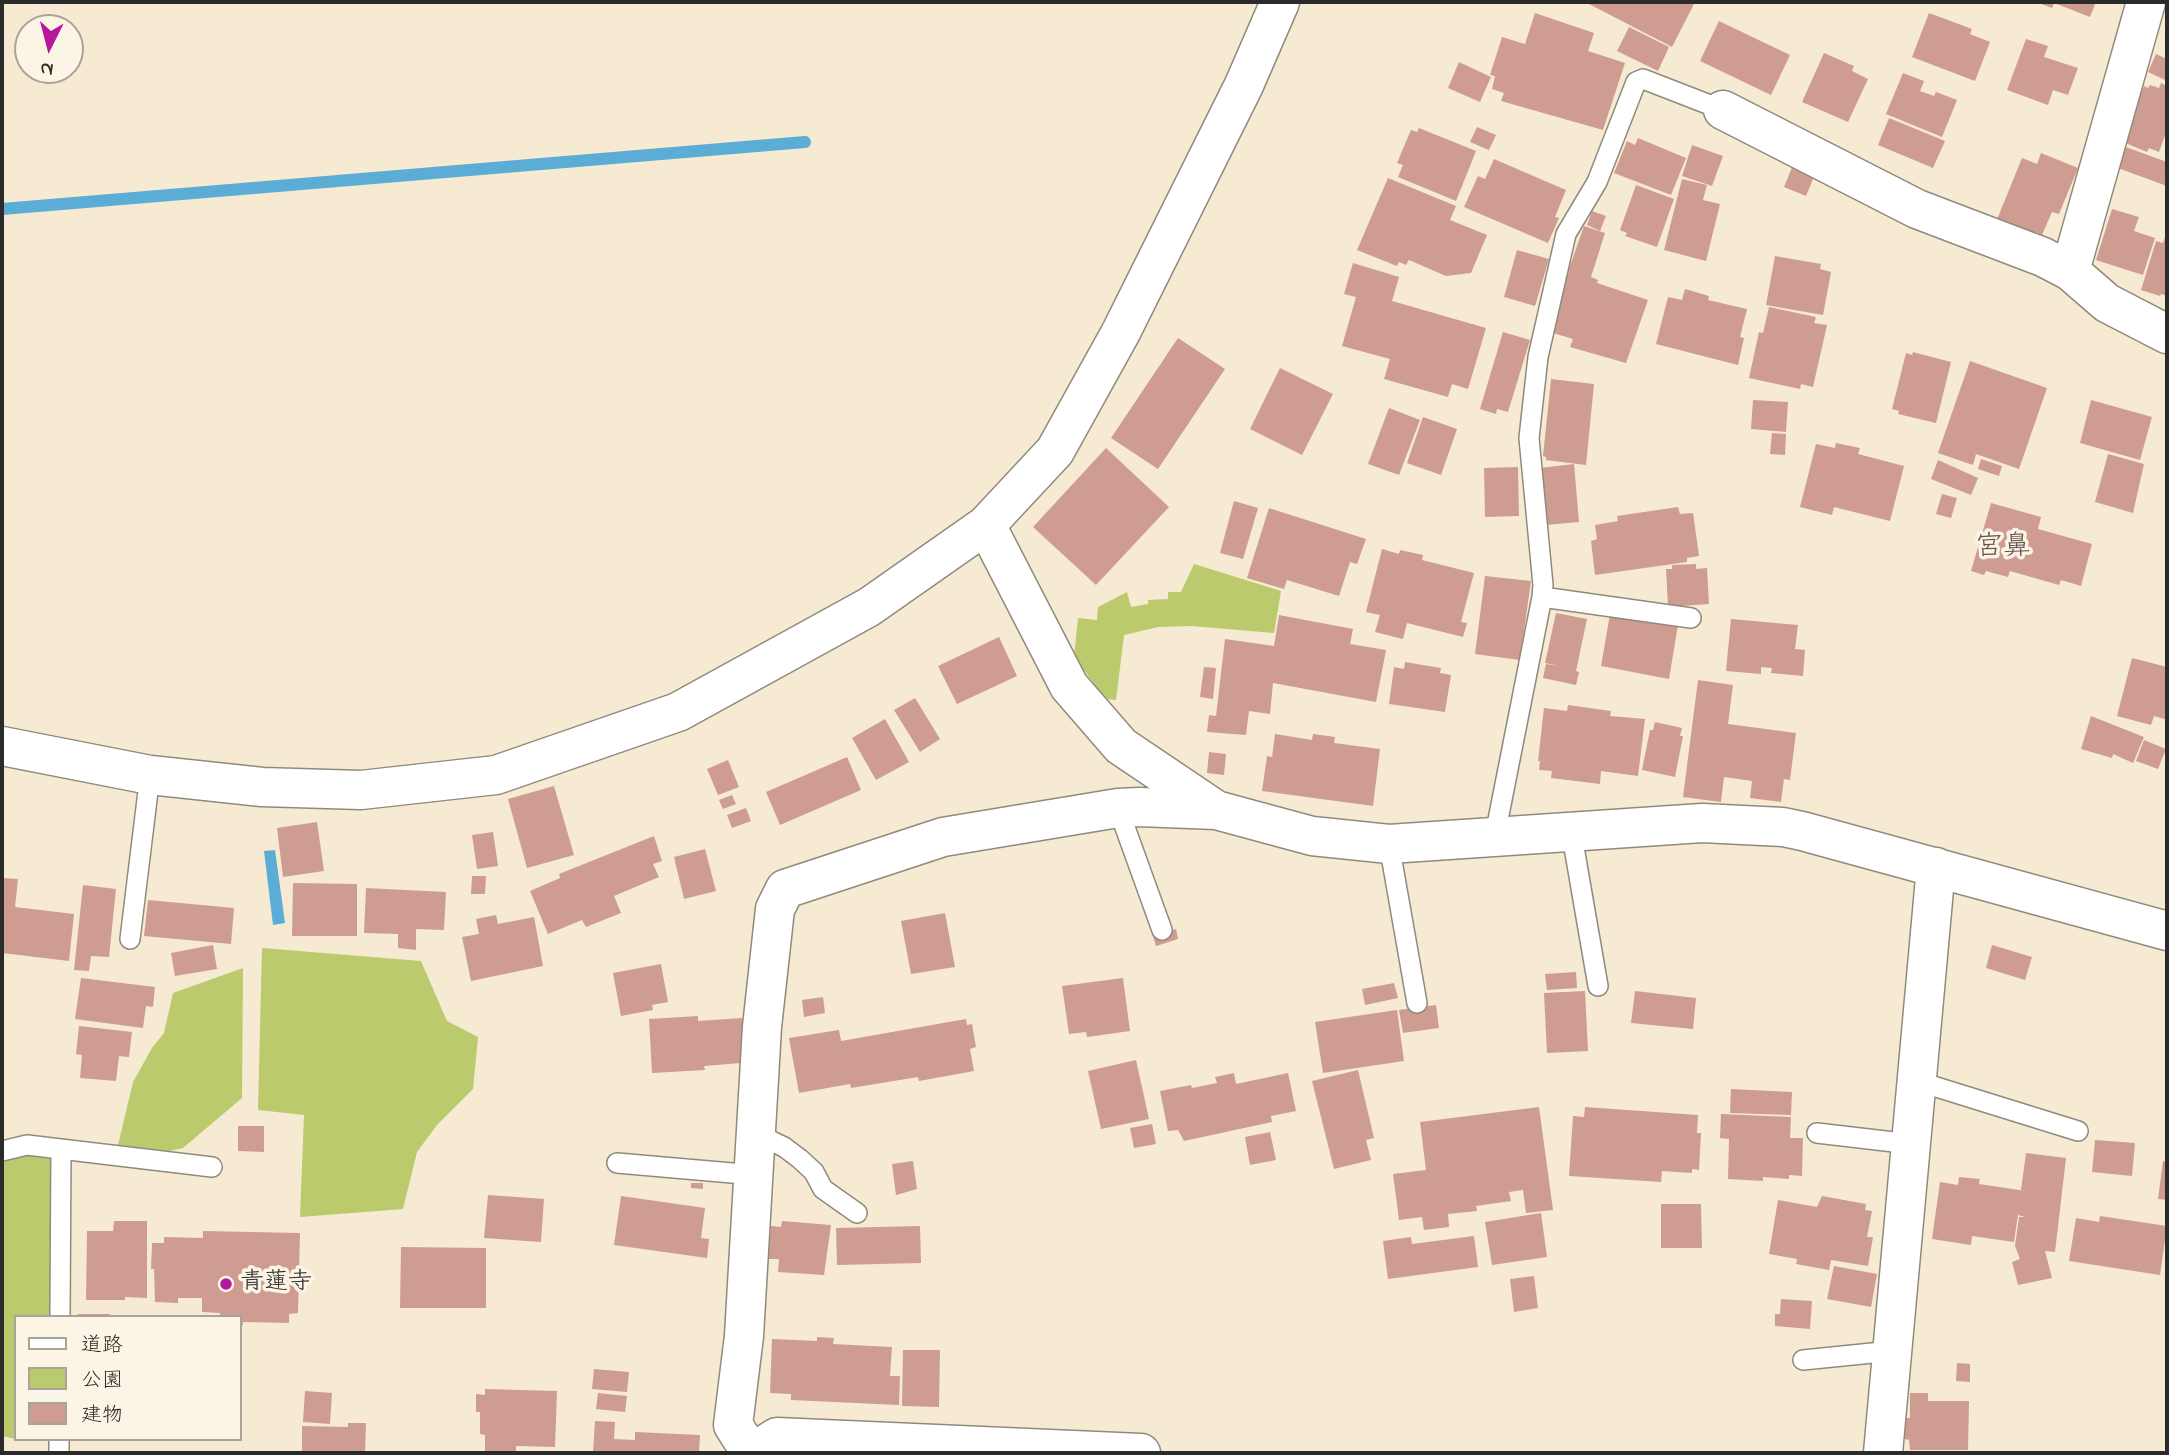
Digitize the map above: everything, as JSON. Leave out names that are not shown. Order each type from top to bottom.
[{"type":"street","points":[[2,746],[150,775],[262,787],[361,790],[496,775],[678,712],[869,607],[986,525],[1055,452],[1121,332],[1226,122],[1280,2]]},
{"type":"street","points":[[2070,271],[2146,2]]},
{"type":"street","points":[[1723,110],[1917,209],[2043,257],[2070,271],[2107,303],[2167,334]]},
{"type":"street","points":[[986,525],[1069,686],[1121,746],[1216,810]]},
{"type":"street","points":[[1141,1453],[777,1437],[752,1453],[733,1425],[744,1336],[764,1014],[775,909],[785,889],[943,837],[1118,808],[1216,810],[1312,836],[1389,844],[1702,823],[1783,827],[2167,931]]},
{"type":"street","points":[[1883,1453],[1936,867]]},
{"type":"lane","points":[[1495,835],[1542,597],[1529,438],[1538,357],[1566,234],[1597,182],[1636,82],[1643,79],[1723,110]]},
{"type":"lane","points":[[1542,597],[1690,618]]},
{"type":"lane","points":[[130,939],[150,775]]},
{"type":"lane","points":[[1118,808],[1162,930]]},
{"type":"lane","points":[[1571,830],[1598,986]]},
{"type":"lane","points":[[1389,844],[1417,1003]]},
{"type":"lane","points":[[1917,1081],[2078,1131]]},
{"type":"lane","points":[[1816,1133],[1911,1144]]},
{"type":"lane","points":[[757,1134],[784,1147],[800,1159],[814,1172],[824,1189],[857,1213]]},
{"type":"lane","points":[[2,1151],[27,1145],[212,1167]]},
{"type":"lane","points":[[60,1315],[61,1149]]},
{"type":"lane","points":[[617,1163],[755,1175]]},
{"type":"lane","points":[[1802,1360],[1892,1351]]},
{"type":"green space","points":[[1194,564],[1281,591],[1274,633],[1191,626],[1158,627],[1124,635],[1116,700],[1106,699],[1074,657],[1078,618],[1097,620],[1098,607],[1127,592],[1131,607],[1148,604],[1148,600],[1168,599],[1168,592],[1181,592]]},
{"type":"green space","points":[[262,948],[421,961],[447,1021],[478,1037],[473,1089],[437,1125],[417,1152],[403,1209],[300,1217],[304,1115],[258,1110]]},
{"type":"green space","points":[[243,968],[242,1098],[183,1148],[169,1151],[118,1145],[133,1082],[152,1048],[164,1033],[173,993]]},
{"type":"green space","points":[[29,1153],[50,1155],[54,1259],[52,1315],[14,1315],[14,1439],[2,1436],[2,1159]]},
{"type":"water","points":[[275,850],[285,923],[273,925],[264,851]]},
{"type":"building","points":[[1585,2],[1695,2],[1672,47]]},
{"type":"building","points":[[2036,2],[2096,2],[2090,17],[2054,3],[2052,8]]},
{"type":"building","points":[[1535,13],[1594,33],[1588,51],[1625,63],[1603,130],[1501,101],[1504,93],[1492,89],[1495,76],[1490,75],[1502,37],[1525,44]]},
{"type":"building","points":[[1929,13],[1972,29],[1970,34],[1990,42],[1975,81],[1912,57]]},
{"type":"building","points":[[1719,21],[1790,55],[1771,95],[1700,61]]},
{"type":"building","points":[[1629,27],[1669,47],[1658,71],[1617,51]]},
{"type":"building","points":[[2026,39],[2048,46],[2044,57],[2078,68],[2068,95],[2053,90],[2048,105],[2007,90]]},
{"type":"building","points":[[1824,53],[1854,66],[1852,71],[1868,79],[1848,122],[1802,102]]},
{"type":"building","points":[[2156,54],[2167,59],[2167,81],[2148,72]]},
{"type":"building","points":[[1459,62],[1491,77],[1480,102],[1448,88]]},
{"type":"building","points":[[1903,73],[1924,81],[1920,91],[1934,96],[1936,92],[1957,100],[1942,137],[1886,114]]},
{"type":"building","points":[[2161,83],[2167,86],[2167,130],[2159,152],[2149,148],[2147,152],[2123,142],[2144,86],[2159,88]]},
{"type":"building","points":[[1889,118],[1945,141],[1933,168],[1878,145]]},
{"type":"building","points":[[1477,127],[1496,135],[1489,150],[1470,142]]},
{"type":"building","points":[[1419,128],[1476,151],[1456,201],[1398,177],[1403,165],[1397,163],[1411,130],[1417,132]]},
{"type":"building","points":[[1638,138],[1686,158],[1671,195],[1614,173],[1627,141],[1635,145]]},
{"type":"building","points":[[1692,145],[1723,156],[1712,186],[1682,176]]},
{"type":"building","points":[[2123,146],[2167,162],[2167,186],[2115,167]]},
{"type":"building","points":[[2041,153],[2078,168],[2059,214],[2052,212],[2042,235],[2036,232],[2034,237],[1996,222],[2022,158],[2037,164]]},
{"type":"building","points":[[1494,159],[1566,190],[1555,217],[1559,218],[1548,243],[1464,207],[1478,176],[1485,179]]},
{"type":"building","points":[[1793,165],[1815,174],[1806,196],[1784,187]]},
{"type":"building","points":[[1388,178],[1456,206],[1450,220],[1487,235],[1471,273],[1446,276],[1409,260],[1406,265],[1399,262],[1397,266],[1357,250]]},
{"type":"building","points":[[1682,179],[1707,185],[1703,200],[1720,204],[1706,261],[1664,250]]},
{"type":"building","points":[[1636,185],[1674,199],[1657,247],[1625,236],[1627,233],[1620,230]]},
{"type":"building","points":[[2112,209],[2139,217],[2134,231],[2155,238],[2143,275],[2096,260]]},
{"type":"building","points":[[1592,211],[1606,216],[1600,231],[1587,225]]},
{"type":"building","points":[[1584,226],[1605,233],[1591,277],[1598,280],[1597,283],[1648,300],[1626,363],[1570,347],[1573,339],[1553,333],[1560,307],[1556,306]]},
{"type":"building","points":[[2167,231],[2167,296],[2160,296],[2141,290],[2156,241],[2163,243]]},
{"type":"building","points":[[1517,250],[1549,259],[1535,306],[1504,297]]},
{"type":"building","points":[[1775,256],[1821,264],[1820,269],[1831,272],[1823,315],[1766,305]]},
{"type":"building","points":[[1353,263],[1399,277],[1392,301],[1486,328],[1468,389],[1452,384],[1448,397],[1384,379],[1390,359],[1342,346],[1356,297],[1344,294]]},
{"type":"building","points":[[1685,289],[1709,296],[1708,300],[1747,309],[1740,337],[1744,338],[1738,365],[1656,344],[1668,297],[1682,300]]},
{"type":"building","points":[[1769,307],[1816,317],[1814,323],[1827,325],[1813,387],[1801,384],[1800,389],[1749,378],[1759,332],[1763,333]]},
{"type":"building","points":[[1503,332],[1530,340],[1508,412],[1497,409],[1496,414],[1480,409]]},
{"type":"building","points":[[1178,338],[1225,369],[1158,469],[1111,438]]},
{"type":"building","points":[[1913,352],[1951,362],[1936,423],[1898,414],[1899,411],[1892,409],[1906,353],[1912,355]]},
{"type":"building","points":[[1970,361],[2047,388],[2019,469],[1976,454],[1973,465],[1938,453]]},
{"type":"building","points":[[1280,368],[1333,394],[1302,455],[1250,429]]},
{"type":"building","points":[[1551,379],[1594,384],[1586,465],[1546,460],[1543,456]]},
{"type":"building","points":[[1753,400],[1788,402],[1786,432],[1751,429]]},
{"type":"building","points":[[2091,400],[2152,417],[2140,460],[2080,443]]},
{"type":"building","points":[[1389,408],[1420,420],[1399,475],[1368,464]]},
{"type":"building","points":[[1423,417],[1457,429],[1441,475],[1407,463]]},
{"type":"building","points":[[1772,433],[1786,434],[1785,455],[1770,454]]},
{"type":"building","points":[[1836,443],[1860,448],[1858,454],[1904,466],[1890,521],[1834,507],[1832,515],[1800,507],[1816,444],[1835,448]]},
{"type":"building","points":[[1106,448],[1169,507],[1096,585],[1033,527]]},
{"type":"building","points":[[2108,454],[2144,464],[2133,513],[2095,502]]},
{"type":"building","points":[[1981,459],[2002,466],[1999,476],[1978,469]]},
{"type":"building","points":[[1938,460],[1978,478],[1971,495],[1931,479]]},
{"type":"building","points":[[1574,464],[1579,522],[1546,525],[1540,468]]},
{"type":"building","points":[[1518,467],[1519,516],[1485,517],[1484,468]]},
{"type":"building","points":[[1942,494],[1957,498],[1951,518],[1936,514]]},
{"type":"building","points":[[1234,501],[1258,508],[1243,559],[1220,553]]},
{"type":"building","points":[[1991,503],[2041,517],[2038,529],[2092,544],[2081,586],[2061,580],[2059,585],[2010,571],[2008,577],[1986,571],[1984,575],[1971,571]]},
{"type":"building","points":[[1678,507],[1680,514],[1693,513],[1699,556],[1687,558],[1687,562],[1595,575],[1591,541],[1597,539],[1595,525],[1618,521],[1617,516]]},
{"type":"building","points":[[1269,508],[1366,539],[1357,564],[1350,562],[1339,596],[1287,580],[1284,589],[1247,578]]},
{"type":"building","points":[[1382,549],[1399,554],[1400,550],[1423,555],[1422,560],[1474,573],[1461,622],[1467,623],[1463,637],[1407,623],[1403,639],[1375,632],[1380,615],[1366,612]]},
{"type":"building","points":[[1696,564],[1696,569],[1707,568],[1709,604],[1668,607],[1666,569],[1672,569],[1672,565]]},
{"type":"building","points":[[1485,576],[1531,581],[1520,660],[1475,654]]},
{"type":"building","points":[[1556,613],[1587,619],[1576,671],[1579,672],[1576,685],[1543,678],[1546,664],[1560,666],[1545,663]]},
{"type":"building","points":[[1610,614],[1678,625],[1669,679],[1601,666]]},
{"type":"building","points":[[1279,615],[1353,629],[1350,644],[1386,650],[1376,702],[1273,683],[1270,714],[1249,711],[1246,735],[1207,732],[1209,715],[1216,716],[1225,639],[1274,646]]},
{"type":"building","points":[[1731,619],[1798,625],[1795,649],[1805,650],[1803,676],[1771,673],[1772,668],[1761,667],[1761,674],[1726,671]]},
{"type":"building","points":[[999,637],[1017,676],[957,704],[938,666]]},
{"type":"building","points":[[2132,658],[2167,667],[2167,720],[2154,716],[2151,725],[2117,716]]},
{"type":"building","points":[[1405,662],[1441,668],[1440,673],[1451,675],[1445,712],[1389,704],[1394,667],[1404,669]]},
{"type":"building","points":[[1204,667],[1216,668],[1213,699],[1200,697]]},
{"type":"building","points":[[1698,680],[1733,685],[1728,724],[1796,733],[1790,780],[1784,779],[1781,802],[1750,798],[1752,781],[1724,777],[1721,802],[1683,797]]},
{"type":"building","points":[[915,698],[940,739],[920,752],[894,710]]},
{"type":"building","points":[[1568,705],[1611,711],[1610,716],[1645,719],[1638,776],[1601,771],[1600,784],[1551,778],[1552,771],[1539,770],[1544,708],[1567,711]]},
{"type":"building","points":[[2091,716],[2144,737],[2133,763],[2113,754],[2112,758],[2081,749]]},
{"type":"building","points":[[885,719],[909,762],[876,780],[852,738]]},
{"type":"building","points":[[1655,722],[1682,728],[1680,736],[1683,736],[1675,777],[1642,770],[1650,730],[1653,730]]},
{"type":"building","points":[[1275,734],[1312,740],[1313,734],[1335,737],[1334,743],[1380,749],[1373,806],[1262,791],[1267,756],[1272,757]]},
{"type":"building","points":[[2144,740],[2166,749],[2158,769],[2136,761]]},
{"type":"building","points":[[1209,752],[1226,754],[1224,775],[1207,773]]},
{"type":"building","points":[[847,757],[861,790],[780,825],[766,792]]},
{"type":"building","points":[[728,760],[739,787],[718,795],[707,769]]},
{"type":"building","points":[[554,786],[574,855],[527,868],[508,799]]},
{"type":"building","points":[[732,795],[736,804],[723,809],[719,800]]},
{"type":"building","points":[[746,808],[751,821],[732,828],[727,815]]},
{"type":"building","points":[[317,822],[324,871],[283,877],[277,828]]},
{"type":"building","points":[[493,832],[498,866],[477,869],[472,835]]},
{"type":"building","points":[[654,836],[662,861],[653,864],[659,877],[614,896],[621,913],[586,927],[582,920],[548,934],[530,891],[560,878],[559,874]]},
{"type":"building","points":[[705,849],[716,891],[684,899],[674,857]]},
{"type":"building","points":[[472,876],[486,876],[485,894],[471,894]]},
{"type":"building","points":[[2,878],[18,879],[15,907],[74,914],[69,961],[2,953]]},
{"type":"building","points":[[293,883],[357,884],[357,936],[292,936]]},
{"type":"building","points":[[83,885],[116,889],[109,957],[91,956],[89,971],[74,970]]},
{"type":"building","points":[[366,888],[446,892],[444,930],[416,929],[416,950],[398,948],[398,934],[364,933]]},
{"type":"building","points":[[148,900],[234,908],[231,944],[144,936]]},
{"type":"building","points":[[945,913],[955,967],[911,974],[901,921]]},
{"type":"building","points":[[496,915],[498,924],[534,917],[543,966],[471,981],[462,937],[479,934],[476,919]]},
{"type":"building","points":[[1176,929],[1178,939],[1156,946],[1153,936]]},
{"type":"building","points":[[213,945],[217,969],[175,976],[171,953]]},
{"type":"building","points":[[1992,945],[2032,957],[2025,980],[1986,968]]},
{"type":"building","points":[[661,964],[668,1002],[652,1005],[653,1010],[621,1016],[613,973]]},
{"type":"building","points":[[1576,972],[1577,988],[1547,990],[1545,974]]},
{"type":"building","points":[[81,978],[155,987],[153,1007],[146,1006],[143,1028],[75,1019]]},
{"type":"building","points":[[1123,978],[1130,1031],[1087,1037],[1086,1032],[1069,1034],[1062,986]]},
{"type":"building","points":[[1394,983],[1398,998],[1365,1005],[1362,989]]},
{"type":"building","points":[[1585,991],[1588,1051],[1547,1053],[1544,993]]},
{"type":"building","points":[[1635,991],[1696,998],[1693,1029],[1631,1023]]},
{"type":"building","points":[[823,997],[825,1013],[804,1017],[802,1000]]},
{"type":"building","points":[[1436,1005],[1439,1028],[1403,1033],[1399,1010]]},
{"type":"building","points":[[1397,1010],[1404,1061],[1323,1073],[1315,1022]]},
{"type":"building","points":[[698,1016],[698,1021],[742,1018],[745,1057],[740,1057],[741,1063],[704,1066],[705,1070],[652,1073],[649,1019]]},
{"type":"building","points":[[966,1019],[967,1025],[972,1024],[976,1047],[970,1049],[974,1071],[919,1081],[918,1077],[851,1088],[850,1084],[799,1093],[789,1038],[839,1030],[841,1041]]},
{"type":"building","points":[[79,1026],[132,1032],[129,1057],[119,1056],[116,1081],[80,1078],[82,1055],[76,1054]]},
{"type":"building","points":[[1136,1060],[1149,1119],[1101,1129],[1088,1071]]},
{"type":"building","points":[[1358,1070],[1374,1138],[1366,1140],[1371,1160],[1334,1169],[1312,1081]]},
{"type":"building","points":[[1234,1073],[1236,1084],[1288,1073],[1296,1111],[1271,1116],[1272,1122],[1184,1141],[1178,1130],[1168,1131],[1160,1091],[1217,1083],[1215,1077]]},
{"type":"building","points":[[1731,1089],[1792,1092],[1791,1115],[1730,1113]]},
{"type":"building","points":[[1539,1107],[1553,1210],[1526,1213],[1523,1190],[1509,1192],[1511,1201],[1476,1206],[1477,1211],[1448,1214],[1449,1227],[1424,1230],[1422,1217],[1399,1220],[1393,1174],[1426,1170],[1420,1122]]},
{"type":"building","points":[[1585,1107],[1698,1115],[1697,1133],[1701,1133],[1699,1170],[1692,1169],[1692,1173],[1662,1171],[1661,1182],[1569,1176],[1573,1116],[1584,1117]]},
{"type":"building","points":[[1721,1114],[1791,1117],[1790,1138],[1803,1138],[1802,1176],[1789,1175],[1789,1179],[1763,1177],[1763,1181],[1728,1179],[1729,1139],[1720,1138]]},
{"type":"building","points":[[1152,1124],[1156,1144],[1134,1148],[1130,1128]]},
{"type":"building","points":[[238,1126],[264,1126],[264,1152],[238,1151]]},
{"type":"building","points":[[1270,1132],[1276,1160],[1250,1165],[1245,1137]]},
{"type":"building","points":[[2095,1140],[2135,1143],[2132,1176],[2092,1172]]},
{"type":"building","points":[[2026,1153],[2066,1158],[2055,1252],[2045,1251],[2052,1278],[2018,1285],[2012,1262],[2020,1259],[2015,1246],[2019,1217],[2025,1217],[2018,1215],[2014,1242],[1972,1236],[1971,1245],[1932,1239],[1940,1182],[1958,1185],[1959,1177],[1980,1179],[1979,1184],[2026,1191],[2021,1190]]},
{"type":"building","points":[[913,1161],[917,1189],[896,1195],[892,1164]]},
{"type":"building","points":[[2163,1161],[2167,1162],[2167,1200],[2158,1199]]},
{"type":"building","points":[[691,1183],[703,1183],[703,1189],[691,1188]]},
{"type":"building","points":[[488,1195],[544,1199],[541,1242],[484,1238]]},
{"type":"building","points":[[621,1196],[705,1208],[701,1238],[709,1239],[707,1258],[614,1245]]},
{"type":"building","points":[[1822,1196],[1866,1204],[1865,1210],[1872,1211],[1867,1237],[1873,1237],[1868,1266],[1831,1260],[1829,1270],[1796,1264],[1797,1259],[1769,1254],[1778,1200],[1817,1207]]},
{"type":"building","points":[[1661,1204],[1701,1204],[1702,1248],[1661,1248]]},
{"type":"building","points":[[1541,1213],[1547,1257],[1492,1265],[1485,1222]]},
{"type":"building","points":[[2100,1216],[2167,1226],[2160,1275],[2069,1261],[2076,1218],[2099,1222]]},
{"type":"building","points":[[114,1221],[147,1221],[147,1298],[86,1300],[87,1231],[113,1231]]},
{"type":"building","points":[[782,1221],[831,1225],[824,1275],[778,1272],[779,1259],[768,1259],[771,1226],[781,1227]]},
{"type":"building","points":[[920,1226],[921,1263],[837,1265],[836,1228]]},
{"type":"building","name":"青蓮寺","points":[[203,1231],[300,1233],[298,1313],[289,1314],[289,1323],[243,1322],[242,1325],[242,1315],[202,1312],[202,1298],[178,1298],[178,1303],[155,1302],[154,1269],[151,1269],[152,1243],[164,1243],[164,1237],[203,1238]]},
{"type":"building","points":[[1474,1236],[1478,1267],[1388,1279],[1383,1241],[1411,1237],[1412,1244]]},
{"type":"building","points":[[401,1247],[486,1248],[486,1308],[400,1308]]},
{"type":"building","points":[[1834,1266],[1877,1274],[1871,1307],[1827,1299]]},
{"type":"building","points":[[1534,1276],[1538,1308],[1514,1312],[1510,1279]]},
{"type":"building","points":[[1781,1299],[1812,1301],[1810,1329],[1775,1326],[1775,1314],[1780,1314]]},
{"type":"building","points":[[78,1314],[110,1314],[110,1315]]},
{"type":"building","points":[[817,1337],[834,1338],[833,1344],[892,1347],[890,1376],[900,1376],[899,1405],[791,1400],[791,1394],[770,1393],[772,1339],[817,1341]]},
{"type":"building","points":[[903,1350],[940,1350],[939,1407],[902,1406]]},
{"type":"building","points":[[1957,1363],[1970,1364],[1970,1382],[1956,1381]]},
{"type":"building","points":[[594,1369],[629,1372],[627,1392],[592,1389]]},
{"type":"building","points":[[485,1389],[557,1391],[555,1447],[516,1446],[516,1453],[485,1453],[485,1435],[480,1434],[480,1412],[476,1412],[476,1394],[485,1395]]},
{"type":"building","points":[[305,1391],[332,1393],[330,1424],[303,1422]]},
{"type":"building","points":[[598,1393],[627,1396],[625,1412],[596,1409]]},
{"type":"building","points":[[1910,1393],[1928,1393],[1928,1401],[1969,1401],[1968,1450],[1910,1450],[1909,1440],[1905,1439],[1905,1418],[1910,1418]]},
{"type":"building","points":[[595,1421],[615,1422],[614,1439],[635,1440],[635,1432],[700,1435],[699,1453],[593,1453]]},
{"type":"building","points":[[348,1423],[366,1423],[365,1453],[302,1453],[302,1426],[348,1427]]},
{"type":"waterway","points":[[2,209],[805,142]]},
{"type":"place","name":"青蓮寺","points":[[226,1284]]},
{"type":"district","name":"宮鼻","points":[[2003,549]]}]
